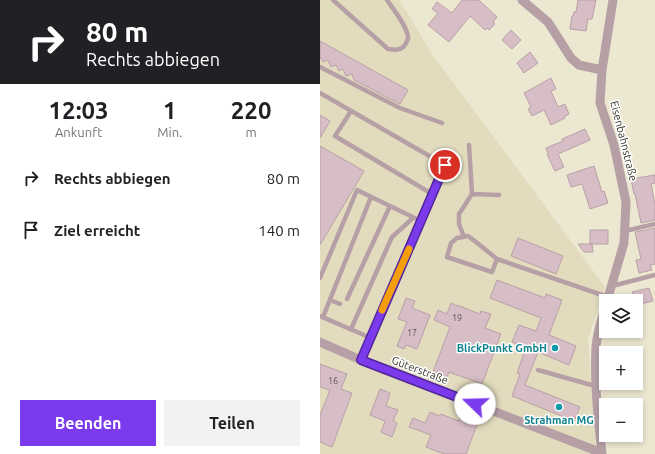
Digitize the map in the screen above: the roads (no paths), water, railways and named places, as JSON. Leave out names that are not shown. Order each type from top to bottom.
[{"type":"street","points":[[522,0],[548,22],[571,58],[579,64],[602,70]]},
{"type":"street","name":"Eisenbahnstraße","points":[[609,294],[624,243],[626,202],[614,145],[600,103],[602,70],[613,0]]},
{"type":"street","name":"Eisenbahnstraße","points":[[599,333],[596,345],[595,386],[602,454]]},
{"type":"street","name":"Güterstraße","points":[[320,342],[361,360],[602,454]]},
{"type":"lane","points":[[333,0],[388,49],[395,50],[403,47],[408,40],[407,33],[404,25],[387,0]]},
{"type":"lane","points":[[320,67],[400,108],[442,123]]},
{"type":"lane","points":[[320,93],[445,165],[361,360]]},
{"type":"lane","points":[[351,111],[335,136],[432,194]]},
{"type":"lane","points":[[464,237],[459,224],[459,214],[472,194],[469,144]]},
{"type":"lane","points":[[320,278],[357,190],[421,221]]},
{"type":"lane","points":[[472,194],[500,195]]},
{"type":"lane","points":[[371,197],[322,317],[371,338]]},
{"type":"lane","points":[[347,299],[390,206]]},
{"type":"lane","points":[[351,329],[392,237],[413,218]]},
{"type":"lane","points":[[625,231],[655,224]]},
{"type":"lane","points":[[497,260],[492,272],[447,257],[451,243],[457,238],[468,236],[497,260],[599,298]]},
{"type":"lane","points":[[612,286],[655,275]]},
{"type":"lane","points":[[330,300],[340,304]]},
{"type":"lane","points":[[538,370],[595,386]]},
{"type":"place","name":"BlickPunkt GmbH","points":[[555,348]]},
{"type":"place","name":"Strahman MG","points":[[559,407]]}]
